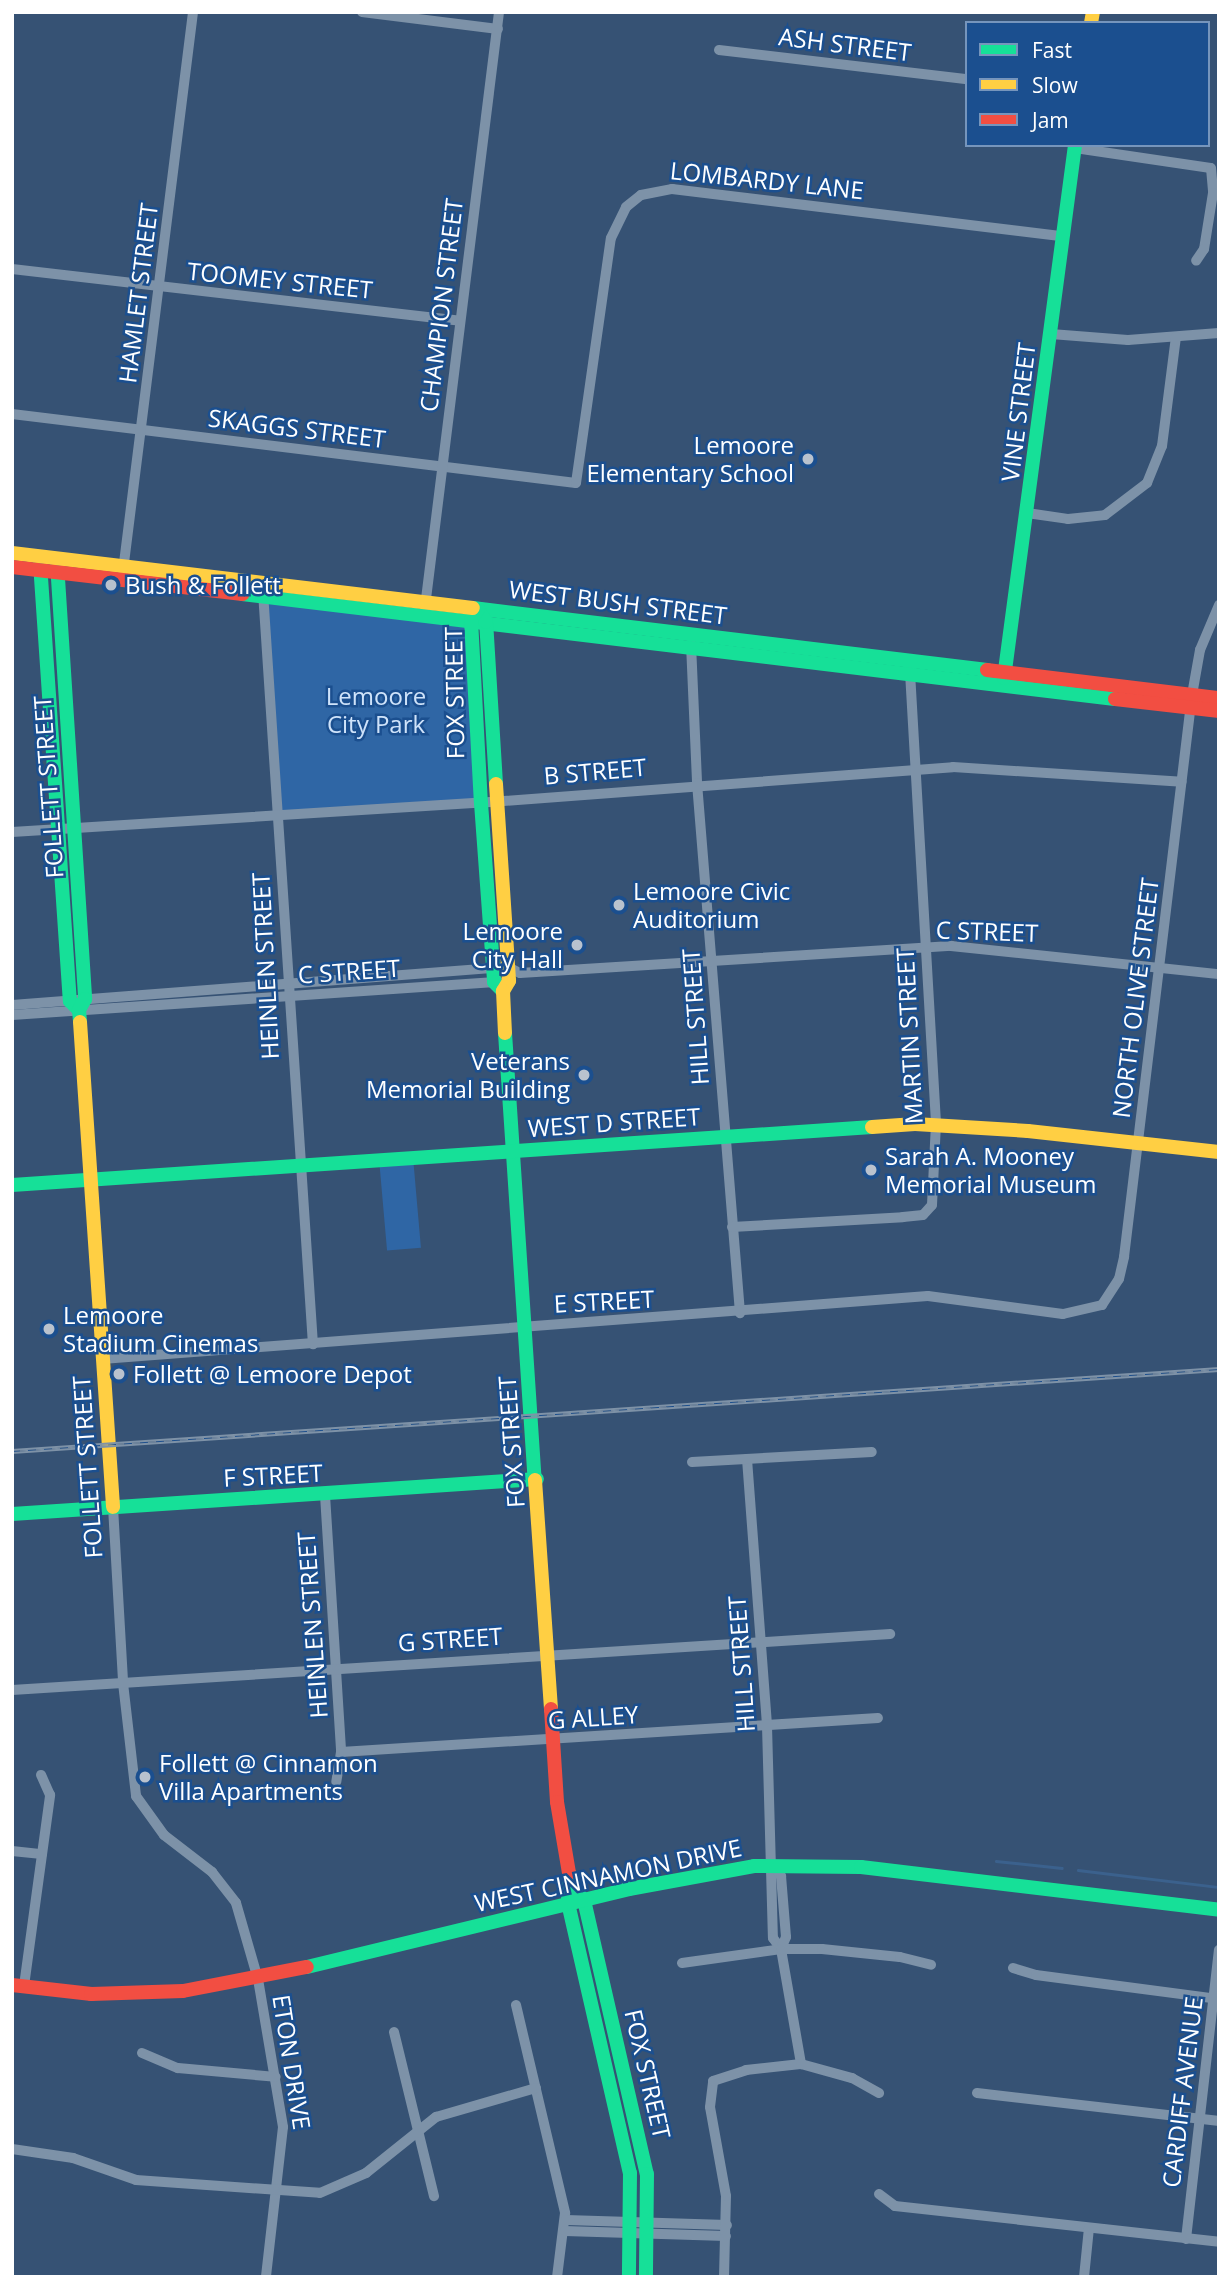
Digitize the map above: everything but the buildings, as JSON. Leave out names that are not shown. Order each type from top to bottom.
[{"type":"street","name":"HAMLET STREET","points":[[123,573],[194,12]]},
{"type":"street","points":[[362,12],[498,29]]},
{"type":"street","name":"CHAMPION STREET","points":[[425,608],[499,12]]},
{"type":"street","name":"ASH STREET","points":[[719,50],[965,79]]},
{"type":"street","name":"VINE STREET","points":[[1004,678],[1075,147]]},
{"type":"street","points":[[1081,147],[1211,168],[1215,180],[1204,249],[1196,261]]},
{"type":"street","name":"LOMBARDY LANE","points":[[576,483],[611,238],[626,207],[641,195],[672,188],[1062,236]]},
{"type":"street","name":"TOOMEY STREET","points":[[12,268],[460,321]]},
{"type":"street","points":[[1051,334],[1128,340],[1219,333]]},
{"type":"street","points":[[1027,513],[1068,519],[1105,515],[1147,483],[1162,446],[1177,337]]},
{"type":"street","name":"SKAGGS STREET","points":[[12,414],[576,483]]},
{"type":"street","name":"WEST BUSH STREET","points":[[12,553],[40,563],[425,608],[478,617],[1192,701],[1219,698]]},
{"type":"street","name":"WEST BUSH STREET","points":[[12,567],[40,563]]},
{"type":"street","name":"FOLLETT STREET","points":[[40,563],[56,828],[78,1004]]},
{"type":"street","name":"FOLLETT STREET","points":[[57,565],[74,826],[78,1004],[87,1179],[113,1507],[123,1683],[131,1753]]},
{"type":"street","name":"HEINLEN STREET","points":[[263,591],[298,1165],[313,1344]]},
{"type":"street","name":"NORTH OLIVE STREET","points":[[1105,1302],[1121,1268],[1140,1142],[1200,650],[1219,605]]},
{"type":"street","name":"FOX STREET","points":[[478,617],[496,802],[511,1152],[537,1479],[557,1802],[572,1888],[568,1903],[630,2174],[633,2229],[629,2277]]},
{"type":"street","name":"FOX STREET","points":[[478,617],[481,803],[504,977]]},
{"type":"street","name":"HILL STREET","points":[[691,640],[697,783],[740,1313]]},
{"type":"street","name":"MARTIN STREET","points":[[732,1227],[923,1214],[933,1195],[936,1124],[909,666]]},
{"type":"street","name":"WEST BUSH STREET","points":[[1192,701],[1219,711]]},
{"type":"street","name":"B STREET","points":[[12,832],[74,826],[496,802],[697,783],[984,765],[1182,782]]},
{"type":"street","name":"C STREET","points":[[12,1005],[78,1004],[975,946],[1219,974]]},
{"type":"street","name":"C STREET","points":[[12,1015],[78,1004]]},
{"type":"street","name":"WEST D STREET","points":[[12,1185],[936,1124],[1140,1142],[1219,1152]]},
{"type":"street","name":"E STREET","points":[[102,1359],[523,1326],[740,1313],[928,1296],[1063,1314],[1090,1310],[1105,1302]]},
{"type":"street","points":[[692,1462],[872,1452]]},
{"type":"street","name":"HILL STREET","points":[[747,1459],[767,1726],[773,1865],[768,1877],[772,1926],[780,1949],[801,2064]]},
{"type":"street","name":"F STREET","points":[[12,1514],[537,1479]]},
{"type":"street","name":"HEINLEN STREET","points":[[325,1495],[341,1752]]},
{"type":"street","name":"G STREET","points":[[12,1690],[335,1666],[890,1634]]},
{"type":"street","name":"G ALLEY","points":[[341,1752],[554,1741],[878,1718]]},
{"type":"street","points":[[336,1782],[341,1752]]},
{"type":"street","name":"ETON DRIVE","points":[[131,1753],[136,1796],[164,1835],[212,1872],[236,1903],[258,1979],[283,2127],[279,2193],[266,2277]]},
{"type":"street","points":[[18,1986],[50,1795],[41,1774]]},
{"type":"street","points":[[12,1851],[42,1854]]},
{"type":"street","name":"WEST CINNAMON DRIVE","points":[[18,1986],[137,1995],[258,1979],[370,1955],[568,1903],[685,1877],[773,1865],[874,1868],[1219,1910]]},
{"type":"street","points":[[572,1888],[584,1900]]},
{"type":"street","name":"FOX STREET","points":[[584,1900],[636,2117],[650,2229],[646,2277]]},
{"type":"street","points":[[682,1963],[780,1949],[861,1951],[930,1965]]},
{"type":"street","name":"CARDIFF AVENUE","points":[[1186,2239],[1217,1998],[1219,1950]]},
{"type":"street","points":[[1013,1968],[1036,1975],[1217,1998]]},
{"type":"street","points":[[516,2005],[565,2226],[557,2277]]},
{"type":"street","points":[[394,2032],[421,2127],[434,2196]]},
{"type":"street","points":[[142,2053],[188,2069],[276,2077]]},
{"type":"street","points":[[724,2277],[727,2231],[725,2174],[709,2086],[718,2078],[746,2070],[801,2064],[852,2078],[879,2093]]},
{"type":"street","points":[[12,2149],[73,2158],[136,2180],[279,2193],[320,2193],[352,2182],[421,2127],[473,2103],[536,2088]]},
{"type":"street","points":[[977,2093],[1219,2121]]},
{"type":"street","points":[[879,2194],[895,2206],[1219,2242]]},
{"type":"street","points":[[565,2226],[727,2231]]},
{"type":"street","points":[[1084,2277],[1089,2228]]},
{"type":"green space","name":"Lemoore City Park","points":[[264,597],[471,620],[481,803],[278,816]]},
{"type":"green space","points":[[413,1157],[421,1248],[387,1251],[379,1160]]},
{"type":"waterway","points":[[996,1861],[1062,1868]]},
{"type":"waterway","points":[[1078,1870],[1219,1887]]},
{"type":"railway","points":[[12,1451],[1219,1369]]},
{"type":"traffic: fast","points":[[1004,678],[1075,147]]},
{"type":"traffic: fast","points":[[40,563],[70,1001],[79,1010],[80,1022]]},
{"type":"traffic: fast","points":[[57,563],[85,999],[79,1010]]},
{"type":"traffic: fast","points":[[242,594],[1115,699]]},
{"type":"traffic: fast","points":[[473,608],[987,670]]},
{"type":"traffic: fast","points":[[496,784],[486,622],[478,609],[471,620],[481,803],[494,982],[503,991]]},
{"type":"traffic: fast","points":[[505,1033],[535,1480]]},
{"type":"traffic: fast","points":[[12,1185],[872,1127]]},
{"type":"traffic: fast","points":[[12,1514],[537,1479]]},
{"type":"traffic: fast","points":[[307,1967],[629,1889],[754,1866],[861,1867],[1219,1910]]},
{"type":"traffic: fast","points":[[569,1873],[568,1903],[630,2173],[629,2277]]},
{"type":"traffic: fast","points":[[577,1893],[584,1900],[647,2174],[646,2277]]},
{"type":"traffic: slow","points":[[1091,21],[1093,12]]},
{"type":"traffic: slow","points":[[12,553],[473,608]]},
{"type":"traffic: slow","points":[[496,784],[509,981],[503,991],[505,1033]]},
{"type":"traffic: slow","points":[[80,1022],[113,1507]]},
{"type":"traffic: slow","points":[[872,1127],[915,1124],[1028,1131],[1219,1152]]},
{"type":"traffic: slow","points":[[535,1480],[551,1709]]},
{"type":"traffic: jam","points":[[12,567],[242,594]]},
{"type":"traffic: jam","points":[[987,670],[1219,698]]},
{"type":"traffic: jam","points":[[1115,699],[1219,711]]},
{"type":"traffic: jam","points":[[551,1709],[557,1802],[569,1873]]},
{"type":"traffic: jam","points":[[12,1985],[91,1994],[183,1991],[307,1967]]},
{"type":"place","name":"Lemoore Elementary School","points":[[808,459]]},
{"type":"place","name":"Bush & Follett","points":[[111,585]]},
{"type":"place","name":"Lemoore Civic Auditorium","points":[[619,905]]},
{"type":"place","name":"Lemoore City Hall","points":[[577,945]]},
{"type":"place","name":"Veterans Memorial Building","points":[[584,1075]]},
{"type":"place","name":"Sarah A. Mooney Memorial Museum","points":[[871,1170]]},
{"type":"place","name":"Lemoore Stadium Cinemas","points":[[49,1329]]},
{"type":"place","name":"Follett @ Lemoore Depot","points":[[119,1374]]},
{"type":"place","name":"Follett @ Cinnamon Villa Apartments","points":[[145,1777]]}]
